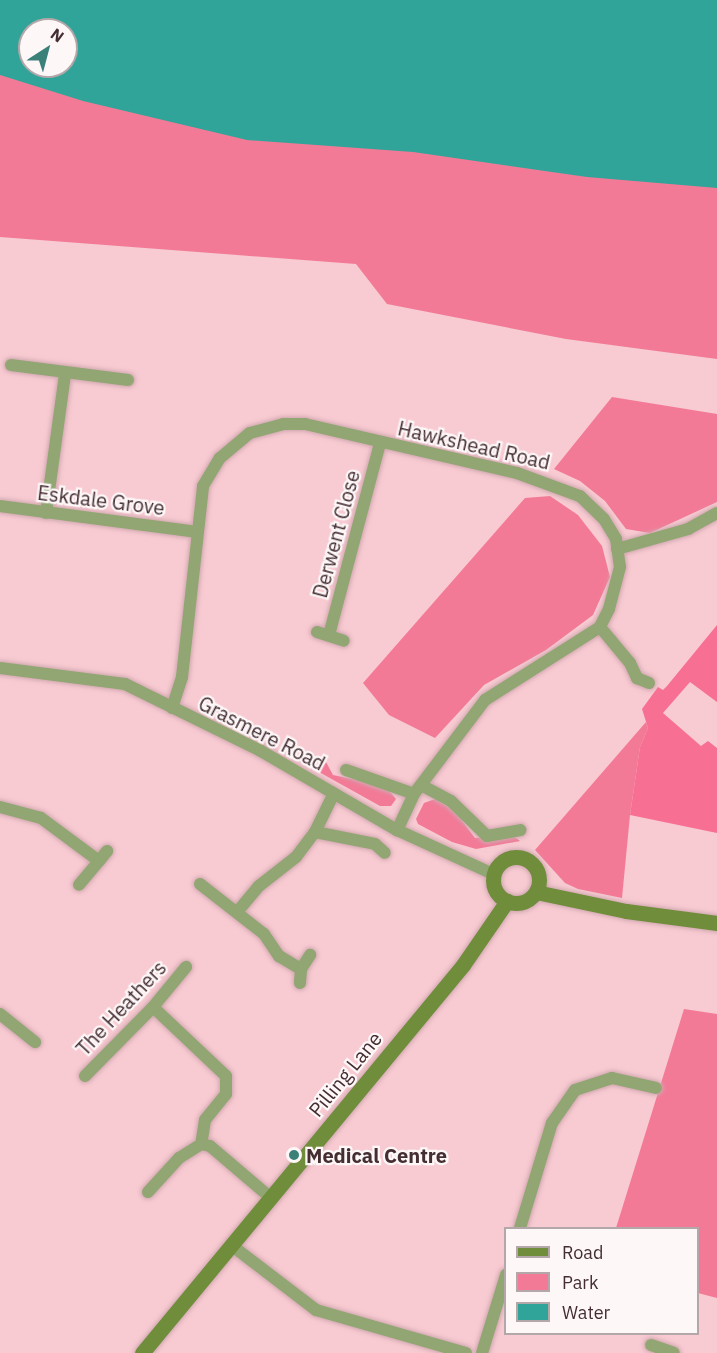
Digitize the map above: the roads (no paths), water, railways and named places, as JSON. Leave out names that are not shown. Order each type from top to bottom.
[{"type":"street","points":[[11,365],[65,374],[128,380]]},
{"type":"street","points":[[46,513],[65,374]]},
{"type":"street","name":"Hawkshead Road","points":[[172,708],[182,676],[203,486],[220,458],[250,433],[283,424],[305,424],[553,484],[580,496],[604,519],[617,549],[620,567],[616,592],[600,627]]},
{"type":"street","name":"Derwent Close","points":[[344,641],[323,633],[380,443]]},
{"type":"street","name":"Eskdale Grove","points":[[0,506],[197,532]]},
{"type":"street","points":[[617,549],[688,529],[717,513]]},
{"type":"street","points":[[397,830],[417,789],[485,700],[600,627],[630,663],[632,681],[649,683]]},
{"type":"street","name":"Grasmere Road","points":[[0,668],[125,684],[261,751],[397,830],[493,874]]},
{"type":"street","points":[[345,770],[417,789],[451,801],[488,836],[512,827]]},
{"type":"street","points":[[238,911],[259,886],[296,857],[315,832],[334,793]]},
{"type":"street","points":[[0,807],[40,818],[99,861]]},
{"type":"street","points":[[315,832],[375,844],[385,853]]},
{"type":"street","points":[[79,885],[108,851]]},
{"type":"street","points":[[526,859],[538,875],[536,892],[526,900],[507,901],[496,891],[493,874],[505,860],[526,859]]},
{"type":"street","points":[[200,884],[238,911],[264,934],[279,956],[301,969]]},
{"type":"street","points":[[536,892],[626,911],[717,923]]},
{"type":"street","name":"Pilling Lane","points":[[142,1353],[463,965],[507,901]]},
{"type":"street","points":[[300,983],[301,969],[310,955]]},
{"type":"street","name":"The Heathers","points":[[85,1076],[153,1007],[186,967]]},
{"type":"street","points":[[153,1007],[226,1076],[226,1094],[205,1120],[201,1144]]},
{"type":"street","points":[[0,1014],[35,1042]]},
{"type":"street","points":[[520,1227],[552,1124],[575,1090],[612,1078],[656,1088]]},
{"type":"street","points":[[148,1192],[178,1158],[201,1144],[210,1146],[270,1197]]},
{"type":"street","points":[[231,1245],[316,1310],[465,1353]]},
{"type":"street","points":[[482,1353],[504,1282]]},
{"type":"street","points":[[652,1344],[674,1353]]},
{"type":"water","points":[[0,0],[717,0],[717,188],[587,177],[413,152],[247,140],[83,101],[0,75]]},
{"type":"place","name":"Medical Centre","points":[[294,1155]]}]
